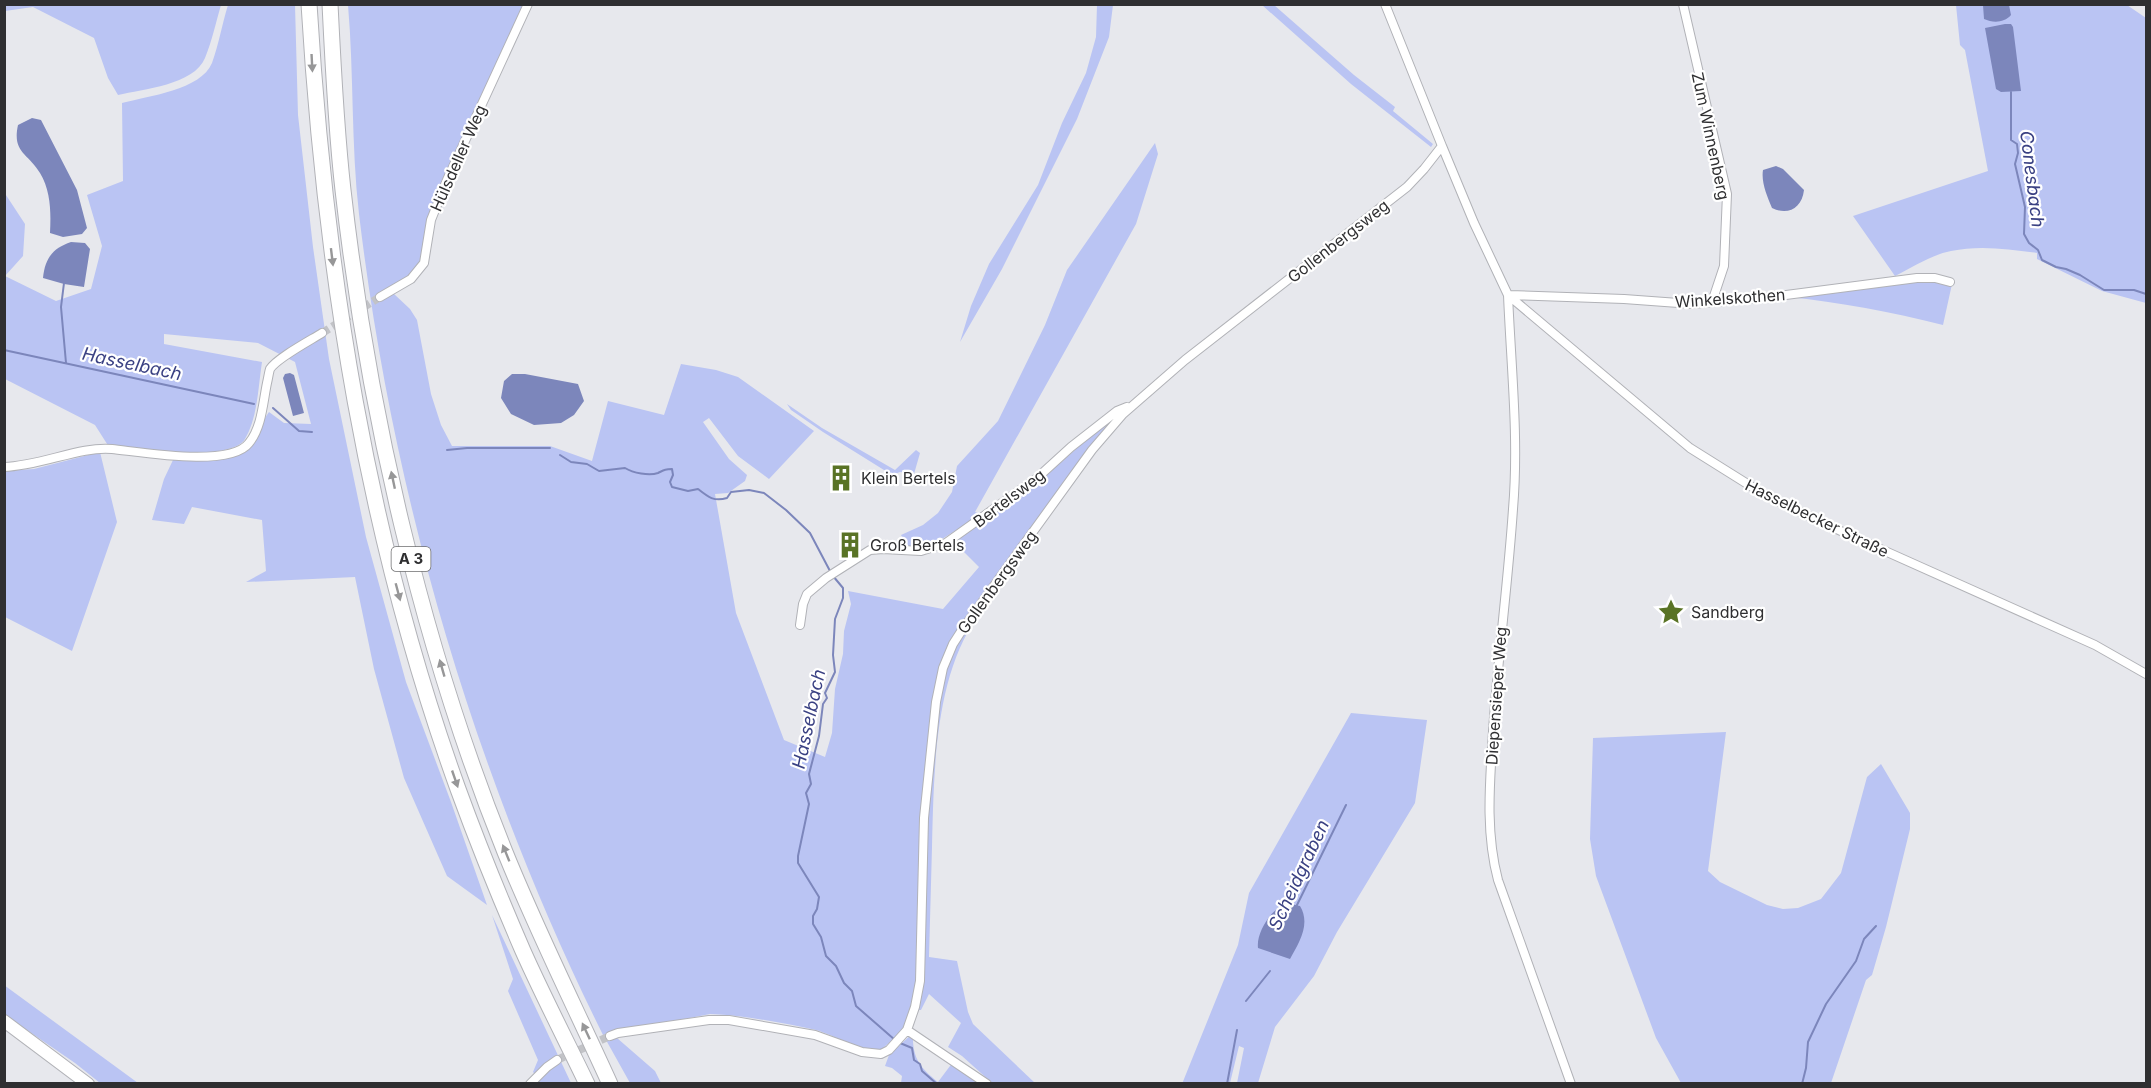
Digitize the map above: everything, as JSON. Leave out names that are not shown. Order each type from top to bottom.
[{"type":"highway","name":"A 3","points":[[309,4],[315,115],[334,278],[369,476],[387,553],[432,711],[477,840],[524,954],[587,1083]]},
{"type":"highway","name":"A 3","points":[[330,4],[336,114],[354,270],[371,376],[408,547],[452,704],[505,852],[610,1083]]},
{"type":"main road","points":[[4,1021],[88,1083]]},
{"type":"street","name":"Hülsdeller Weg","points":[[380,297],[411,279],[424,263],[431,220],[447,180],[528,4]]},
{"type":"street","points":[[1385,4],[1442,146]]},
{"type":"street","name":"Zum Winnenberg","points":[[1683,4],[1727,194],[1724,266],[1712,302]]},
{"type":"street","name":"Hasselbecker Straße","points":[[1442,146],[1474,223],[1508,295],[1690,448],[1765,495],[2095,645],[2146,674]]},
{"type":"street","name":"Gollenbergsweg","points":[[610,1036],[688,1023],[729,1020],[815,1035],[869,1054],[881,1054],[889,1050],[904,1033],[915,1007],[920,981],[924,818],[936,702],[943,668],[953,644],[1092,450],[1133,405],[1185,360],[1407,187],[1424,170],[1442,146]]},
{"type":"street","name":"Winkelskothen","points":[[1508,295],[1682,303],[1778,296],[1917,278],[1935,278],[1950,282]]},
{"type":"street","name":"Diepensieper Weg","points":[[1508,295],[1515,460],[1489,788],[1492,860],[1571,1083]]},
{"type":"street","points":[[4,467],[25,466],[102,448],[163,456],[218,456],[237,452],[249,443],[257,430],[270,369],[285,356],[322,333]]},
{"type":"street","name":"Bertelsweg","points":[[800,625],[807,594],[835,572],[876,549],[914,551],[946,543],[1037,478],[1118,411],[1133,405]]},
{"type":"street","points":[[904,1033],[987,1083]]},
{"type":"street","points":[[530,1083],[557,1060]]},
{"type":"shaded area","points":[[4,5],[221,5],[205,58],[199,67],[179,80],[118,95],[108,78],[94,38],[33,7],[5,11]]},
{"type":"shaded area","points":[[228,5],[295,5],[298,115],[313,247],[329,359],[366,537],[406,682],[487,905],[447,876],[404,778],[374,669],[355,577],[246,582],[266,571],[262,520],[192,507],[184,524],[152,520],[164,479],[173,460],[217,459],[239,454],[254,442],[269,412],[284,423],[311,424],[295,362],[258,343],[164,334],[164,344],[262,362],[255,411],[245,439],[236,446],[221,451],[202,453],[109,447],[95,425],[5,379],[4,192],[25,224],[23,256],[5,276],[56,301],[91,289],[102,246],[87,195],[123,181],[122,103],[186,86],[206,72],[212,63]]},
{"type":"shaded area","points":[[348,5],[524,5],[443,179],[420,264],[414,272],[379,295],[383,300],[393,293],[410,309],[417,320],[431,394],[441,425],[452,446],[550,446],[592,461],[608,401],[664,415],[681,364],[716,370],[738,377],[814,431],[769,479],[738,456],[709,418],[703,422],[729,459],[747,475],[745,481],[728,493],[715,494],[736,613],[784,740],[825,757],[832,733],[835,689],[843,654],[844,631],[851,604],[848,591],[943,609],[979,567],[953,541],[1017,497],[1118,415],[945,658],[921,812],[917,986],[907,1027],[882,1049],[857,1046],[804,1027],[710,1014],[603,1035],[557,937],[516,838],[479,737],[446,635],[417,531],[393,426],[374,321],[359,214]]},
{"type":"shaded area","points":[[1097,5],[1113,5],[1109,37],[1077,119],[1002,269],[960,342],[971,306],[989,264],[1038,185],[1062,123],[1086,73],[1096,37]]},
{"type":"shaded area","points":[[1262,5],[1274,5],[1354,75],[1395,107],[1393,111],[1433,144],[1431,147],[1351,84]]},
{"type":"shaded area","points":[[1956,5],[2127,5],[2146,18],[2146,303],[2102,291],[2037,259],[2037,253],[2016,250],[1983,248],[1951,251],[1929,258],[1895,276],[1853,216],[1988,171],[1965,50],[1960,45]]},
{"type":"shaded area","points":[[1983,5],[2009,5],[2011,15],[2002,21],[1984,19]]},
{"type":"shaded area","points":[[2011,24],[2013,27],[2021,91],[2001,92],[1996,89],[1985,28]]},
{"type":"shaded area","points":[[32,118],[41,120],[77,190],[87,228],[82,234],[63,237],[50,233],[50,210],[44,180],[17,142],[18,125]]},
{"type":"shaded area","points":[[1155,143],[1158,154],[1136,224],[975,512],[982,514],[934,544],[908,548],[901,535],[923,525],[938,513],[952,492],[957,466],[998,421],[1045,325],[1067,270]]},
{"type":"shaded area","points":[[1776,166],[1783,169],[1804,190],[1800,202],[1789,211],[1772,208],[1765,189],[1763,170]]},
{"type":"shaded area","points":[[71,242],[85,243],[90,249],[84,287],[43,278],[51,255],[59,247]]},
{"type":"shaded area","points":[[1917,278],[1952,284],[1943,325],[1865,308],[1787,297]]},
{"type":"shaded area","points":[[285,374],[294,375],[304,413],[293,416],[283,378]]},
{"type":"shaded area","points":[[512,374],[525,374],[578,384],[584,401],[574,415],[561,423],[534,425],[511,414],[501,398],[504,381]]},
{"type":"shaded area","points":[[787,404],[822,428],[895,470],[916,450],[920,453],[914,474],[900,472],[892,475],[823,432],[791,410]]},
{"type":"shaded area","points":[[100,452],[117,522],[72,651],[5,617],[5,471],[34,469]]},
{"type":"shaded area","points":[[977,614],[978,616],[963,640],[953,667],[939,727],[934,788],[929,957],[957,961],[968,1012],[973,1024],[1035,1083],[992,1083],[962,1056],[948,1047],[961,1023],[929,994],[921,1010],[917,1010],[925,819],[943,678],[956,643]]},
{"type":"shaded area","points":[[1351,713],[1427,720],[1415,803],[1337,932],[1314,976],[1275,1027],[1258,1083],[1237,1083],[1244,1048],[1239,1046],[1230,1083],[1182,1084],[1238,945],[1249,893]]},
{"type":"shaded area","points":[[1726,732],[1708,871],[1720,882],[1767,905],[1783,909],[1798,908],[1821,899],[1841,873],[1867,777],[1881,764],[1910,813],[1910,829],[1872,975],[1866,980],[1831,1083],[1681,1083],[1656,1038],[1596,876],[1590,839],[1593,738]]},
{"type":"shaded area","points":[[1287,903],[1300,906],[1304,920],[1302,933],[1290,959],[1258,948],[1262,928],[1266,921],[1276,910]]},
{"type":"shaded area","points":[[492,915],[571,1083],[537,1083],[540,1080],[533,1072],[538,1060],[508,991],[513,979]]},
{"type":"shaded area","points":[[4,985],[138,1083],[100,1083],[5,1015]]},
{"type":"shaded area","points":[[913,1033],[915,1055],[918,1061],[938,1082],[953,1062],[977,1083],[901,1083],[902,1076],[892,1068],[885,1066],[889,1055]]},
{"type":"shaded area","points":[[617,1038],[655,1071],[661,1083],[630,1083],[606,1040]]},
{"type":"waterway","name":"Conesbach","points":[[2011,92],[2011,140],[2017,144],[2018,153],[2015,164],[2025,207],[2024,234],[2029,243],[2038,250],[2042,260],[2080,275],[2104,290],[2134,290],[2146,294]]},
{"type":"waterway","points":[[64,283],[61,307],[66,363]]},
{"type":"waterway","name":"Hasselbach","points":[[4,350],[254,404]]},
{"type":"waterway","name":"Hasselbach","points":[[273,408],[299,431],[312,432]]},
{"type":"waterway","name":"Hasselbach","points":[[447,450],[550,448]]},
{"type":"waterway","name":"Hasselbach","points":[[560,455],[571,462],[587,464],[599,471],[625,468],[637,473],[650,474],[672,469],[673,475],[670,482],[672,487],[688,491],[698,489],[715,499],[727,498],[731,492],[749,490],[764,493],[810,533],[830,571]]},
{"type":"waterway","name":"Hasselbach","points":[[833,576],[843,588],[843,598],[835,619],[833,655],[835,672],[825,693],[827,698],[823,704],[819,736],[809,774],[811,784],[806,793],[809,804],[798,863],[819,897],[813,924],[821,937],[826,956],[836,966],[844,983],[852,991],[856,1006],[895,1040]]},
{"type":"waterway","name":"Scheidgraben","points":[[1297,905],[1346,805]]},
{"type":"waterway","points":[[1802,1084],[1808,1042],[1826,1004],[1856,961],[1864,939],[1876,926]]},
{"type":"waterway","name":"Scheidgraben","points":[[1246,1001],[1270,971]]},
{"type":"waterway","name":"Scheidgraben","points":[[1227,1084],[1237,1030]]},
{"type":"waterway","name":"Hasselbach","points":[[900,1043],[912,1048],[914,1060],[920,1064],[922,1071],[937,1084]]},
{"type":"tunnel","points":[[322,333],[380,297]]},
{"type":"tunnel","points":[[557,1060],[610,1036]]},
{"type":"place","name":"Klein Bertels","points":[[841,478]]},
{"type":"place","name":"Groß Bertels","points":[[850,545]]},
{"type":"place","name":"Sandberg","points":[[1671,612]]}]
